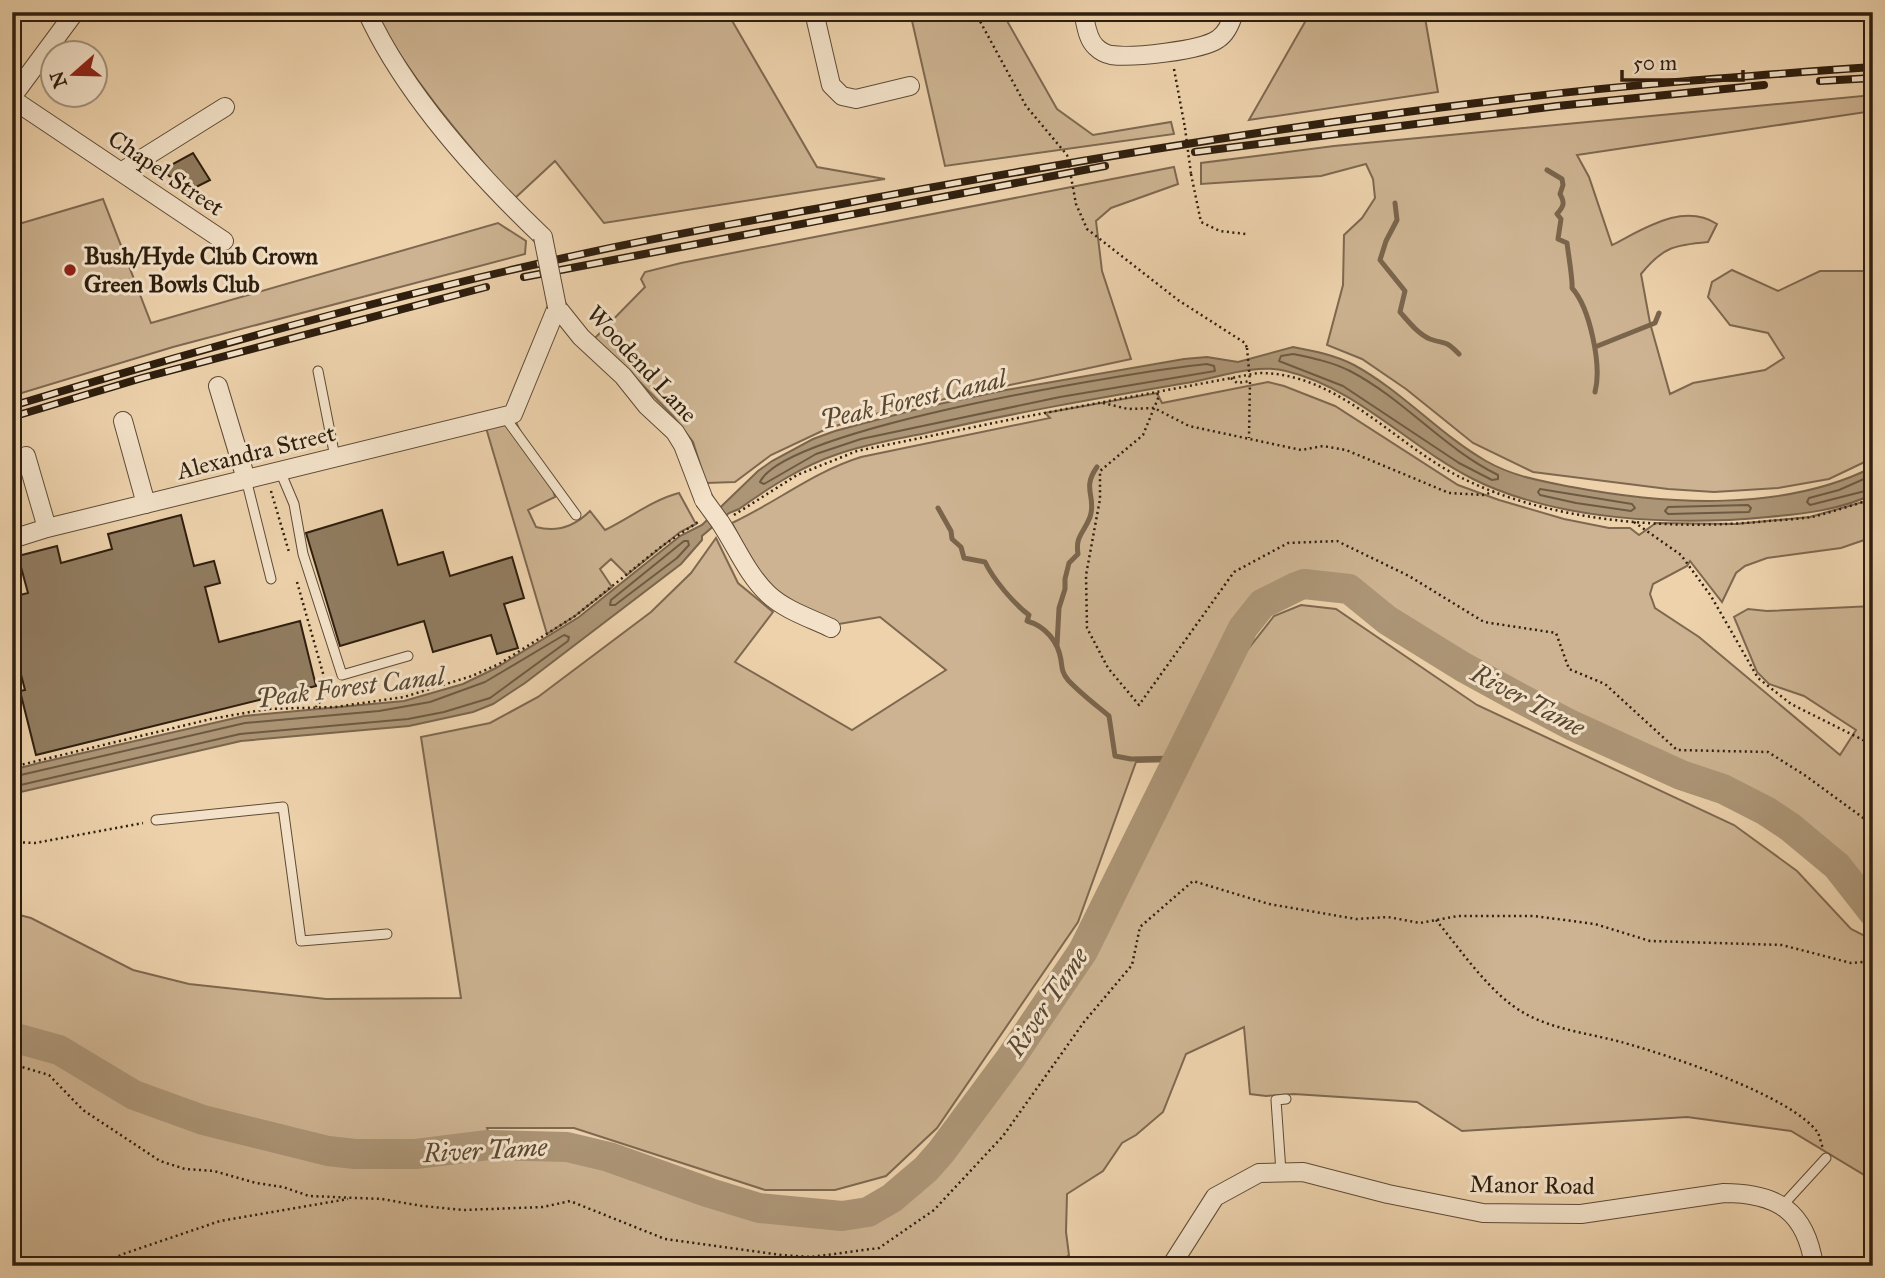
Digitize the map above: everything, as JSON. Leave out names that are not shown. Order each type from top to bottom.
[{"type":"street","points":[[12,98],[75,12]]},
{"type":"street","name":"Woodend Lane","points":[[366,12],[391,58],[431,112],[487,180],[543,237],[557,307],[581,337],[623,376],[647,406],[675,432],[683,445],[704,500],[729,524],[749,572],[770,596],[831,628]]},
{"type":"street","points":[[814,12],[831,85],[842,96],[856,99],[910,86]]},
{"type":"street","points":[[1083,12],[1091,41],[1097,49],[1109,55],[1171,52],[1203,47],[1218,39],[1231,24],[1234,12]]},
{"type":"street","name":"Chapel Street","points":[[12,98],[224,241]]},
{"type":"street","points":[[121,172],[225,107]]},
{"type":"street","points":[[508,415],[557,307]]},
{"type":"street","points":[[218,386],[246,479]]},
{"type":"street","name":"Alexandra Street","points":[[12,539],[47,528],[508,415]]},
{"type":"street","points":[[123,421],[146,504]]},
{"type":"street","points":[[26,456],[47,528]]},
{"type":"street","name":"Manor Road","points":[[1176,1264],[1215,1197],[1259,1172],[1303,1172],[1388,1194],[1483,1213],[1581,1214],[1724,1193],[1745,1193],[1783,1205]]},
{"type":"street","points":[[1783,1205],[1803,1231],[1811,1248],[1814,1266]]},
{"type":"lane","points":[[318,370],[335,457]]},
{"type":"lane","points":[[508,415],[516,436],[554,482],[576,515]]},
{"type":"lane","points":[[280,471],[295,504],[303,554],[342,675],[408,656]]},
{"type":"lane","points":[[246,479],[271,579]]},
{"type":"lane","points":[[156,820],[283,807],[301,941],[387,934]]},
{"type":"lane","points":[[1281,1172],[1276,1100],[1286,1099]]},
{"type":"lane","points":[[1783,1205],[1826,1158]]},
{"type":"path","points":[[975,12],[1026,106],[1067,155],[1076,204],[1087,229],[1178,300],[1245,343],[1250,382],[1249,438]]},
{"type":"path","points":[[1171,52],[1201,222],[1220,231],[1246,234]]},
{"type":"path","points":[[729,524],[797,475],[857,451],[1258,373],[1281,373],[1332,393],[1458,476],[1540,505],[1588,516],[1634,522],[1736,524],[1810,517],[1873,499]]},
{"type":"path","points":[[1231,378],[1237,383],[1250,382]]},
{"type":"path","points":[[1157,393],[1159,396],[1143,435],[1100,471],[1100,499],[1086,575],[1087,628],[1108,668],[1139,705],[1234,572],[1288,543],[1337,541],[1409,576],[1484,622],[1556,633],[1569,669],[1605,684],[1677,750],[1768,752],[1873,825]]},
{"type":"path","points":[[1100,402],[1128,409],[1154,408],[1189,426],[1301,450],[1323,446],[1346,450],[1449,493],[1484,495],[1495,491]]},
{"type":"path","points":[[1634,522],[1681,555],[1711,596],[1758,678],[1791,704],[1873,745]]},
{"type":"path","points":[[316,707],[328,691]]},
{"type":"path","points":[[12,842],[35,842],[156,820]]},
{"type":"path","points":[[12,1064],[49,1075],[83,1110],[160,1161],[185,1169],[214,1171],[309,1196],[382,1199],[464,1210],[543,1207],[570,1202],[665,1239],[712,1247],[811,1257],[878,1248],[934,1210],[1003,1136],[1063,1051],[1132,965],[1140,927],[1193,881],[1269,904],[1356,919],[1388,917],[1420,923],[1458,916],[1534,916],[1595,924],[1650,941],[1782,945],[1851,963],[1873,961]]},
{"type":"path","points":[[1436,920],[1497,992],[1520,1011],[1538,1021],[1620,1042],[1692,1065],[1764,1095],[1798,1115],[1818,1133],[1826,1158]]},
{"type":"path","points":[[99,1266],[123,1254],[220,1221],[353,1198]]},
{"type":"shaded area","points":[[374,12],[727,12],[817,167],[885,179],[604,223],[555,161],[514,199],[422,86]]},
{"type":"shaded area","points":[[910,12],[1002,12],[1057,109],[1093,135],[1171,122],[1174,134],[945,166]]},
{"type":"shaded area","points":[[1307,12],[1424,12],[1438,92],[1249,120],[1305,22]]},
{"type":"shaded area","points":[[1873,95],[1873,111],[1577,155],[1589,177],[1612,245],[1650,226],[1677,217],[1704,218],[1717,224],[1708,242],[1670,249],[1656,258],[1641,274],[1650,323],[1670,394],[1693,383],[1765,370],[1784,358],[1768,333],[1730,325],[1708,297],[1712,282],[1732,270],[1778,291],[1820,271],[1866,271],[1873,265],[1873,458],[1829,479],[1778,488],[1714,492],[1668,489],[1533,472],[1473,443],[1406,389],[1362,359],[1327,345],[1343,285],[1344,235],[1362,218],[1375,198],[1373,179],[1366,164],[1321,176],[1201,184],[1201,163],[1334,146]]},
{"type":"shaded area","points":[[1174,167],[1178,184],[1111,208],[1096,221],[1102,271],[1131,359],[861,417],[822,431],[771,455],[735,482],[706,483],[693,442],[673,416],[627,369],[589,344],[645,287],[641,279],[645,272]]},
{"type":"shaded area","points":[[103,199],[151,323],[498,223],[526,241],[525,254],[173,347],[12,396],[12,226]]},
{"type":"shaded area","points":[[1268,382],[1335,406],[1458,485],[1564,519],[1609,528],[1630,528],[1639,535],[1656,523],[1736,524],[1810,517],[1873,499],[1873,537],[1841,548],[1767,558],[1745,566],[1736,573],[1722,602],[1690,561],[1687,566],[1653,584],[1650,594],[1655,608],[1699,637],[1840,755],[1856,730],[1804,696],[1769,684],[1757,672],[1734,617],[1748,609],[1767,611],[1873,606],[1873,912],[1837,866],[1766,811],[1723,789],[1681,775],[1571,725],[1516,696],[1387,620],[1349,589],[1304,584],[1262,604],[1243,628],[1177,761],[1136,762],[1078,922],[937,1128],[886,1176],[835,1190],[765,1190],[574,1128],[487,1128],[493,1145],[550,1145],[592,1152],[711,1195],[786,1213],[845,1216],[870,1211],[893,1198],[939,1154],[983,1097],[1079,959],[1114,888],[1123,896],[1245,653],[1274,616],[1301,605],[1336,609],[1477,705],[1734,825],[1797,871],[1851,929],[1873,940],[1873,1187],[1869,1178],[1791,1131],[1687,1117],[1462,1131],[1417,1102],[1294,1094],[1250,1094],[1244,1027],[1186,1054],[1163,1112],[1122,1143],[1103,1171],[1067,1194],[1066,1232],[1069,1255],[1057,1266],[12,1266],[12,913],[31,918],[133,970],[189,984],[326,999],[461,998],[421,737],[490,723],[538,697],[651,612],[691,573],[716,538],[738,583],[773,612],[735,662],[852,730],[946,670],[880,617],[827,626],[770,596],[732,523],[811,479],[861,457],[1050,418],[1045,413],[1157,393],[1162,403]]},
{"type":"shaded area","points":[[513,414],[522,435],[547,476],[555,497],[528,510],[536,527],[566,527],[590,511],[605,530],[650,505],[679,493],[696,524],[680,532],[627,575],[611,559],[600,569],[612,587],[547,634],[484,421]]},
{"type":"water","points":[[1293,347],[1332,356],[1372,375],[1469,450],[1507,471],[1528,478],[1647,498],[1725,501],[1802,492],[1838,482],[1873,467],[1873,494],[1848,504],[1821,510],[1732,520],[1656,520],[1579,512],[1506,493],[1473,479],[1359,404],[1312,379],[1274,369],[1249,370],[1023,412],[882,442],[825,459],[774,485],[729,513],[702,536],[702,540],[681,564],[525,683],[493,704],[473,712],[409,726],[241,741],[12,794],[12,770],[39,763],[244,716],[404,701],[463,684],[496,668],[579,617],[680,536],[702,525],[772,461],[813,439],[835,431],[925,407],[1006,390],[1184,359],[1207,357],[1238,362]]},
{"type":"building","points":[[193,153],[210,180],[196,187],[202,203],[162,170]]},
{"type":"building","points":[[382,510],[398,565],[443,552],[450,576],[512,557],[524,598],[504,604],[518,648],[497,654],[491,635],[433,652],[424,621],[340,646],[306,533]]},
{"type":"building","points":[[181,515],[194,566],[214,561],[220,583],[205,587],[219,642],[300,621],[316,686],[36,755],[20,691],[25,690],[12,640],[12,597],[28,593],[18,556],[57,546],[61,563],[112,549],[108,534]]},
{"type":"waterway","points":[[1547,170],[1562,179],[1560,194],[1563,204],[1557,214],[1561,219],[1558,239],[1567,243],[1572,288],[1584,309],[1593,338],[1597,368],[1595,392]]},
{"type":"waterway","points":[[1395,203],[1397,220],[1380,260],[1405,291],[1400,312],[1421,334],[1448,344],[1459,354]]},
{"type":"waterway","points":[[1595,347],[1655,323],[1659,313]]},
{"type":"waterway","points":[[1057,645],[1059,608],[1065,579],[1069,563],[1078,554],[1079,539],[1090,517],[1090,481],[1097,467]]},
{"type":"waterway","points":[[938,508],[951,531],[952,539],[961,547],[964,558],[985,562],[1004,591],[1029,615],[1027,621],[1045,631],[1054,641],[1063,673],[1068,680],[1109,716],[1115,756],[1131,759],[1179,758]]},
{"type":"waterway","name":"River Tame","points":[[12,1037],[59,1050],[134,1095],[203,1120],[328,1151],[416,1154],[488,1145],[567,1147],[609,1157],[759,1208],[842,1216],[868,1212],[892,1198],[926,1169],[1010,1059],[1083,951],[1243,628],[1262,604],[1304,584],[1349,589],[1387,620],[1516,696],[1571,725],[1681,775],[1723,789],[1766,811],[1837,866],[1873,912]]},
{"type":"railway","points":[[12,406],[286,327],[494,274],[662,237],[909,191],[1158,148],[1540,95],[1873,67]]},
{"type":"railway","points":[[1820,81],[1873,78]]},
{"type":"railway","points":[[1195,152],[1557,106],[1764,85]]},
{"type":"railway","points":[[524,277],[1105,166]]},
{"type":"railway","points":[[12,417],[142,378],[486,287]]},
{"type":"place","name":"Bush/Hyde Club Crown Green Bowls Club","points":[[70,270]]},
{"type":"water label","name":"Peak Forest Canal","points":[[913,399]]},
{"type":"water label","name":"Peak Forest Canal","points":[[350,687]]}]
